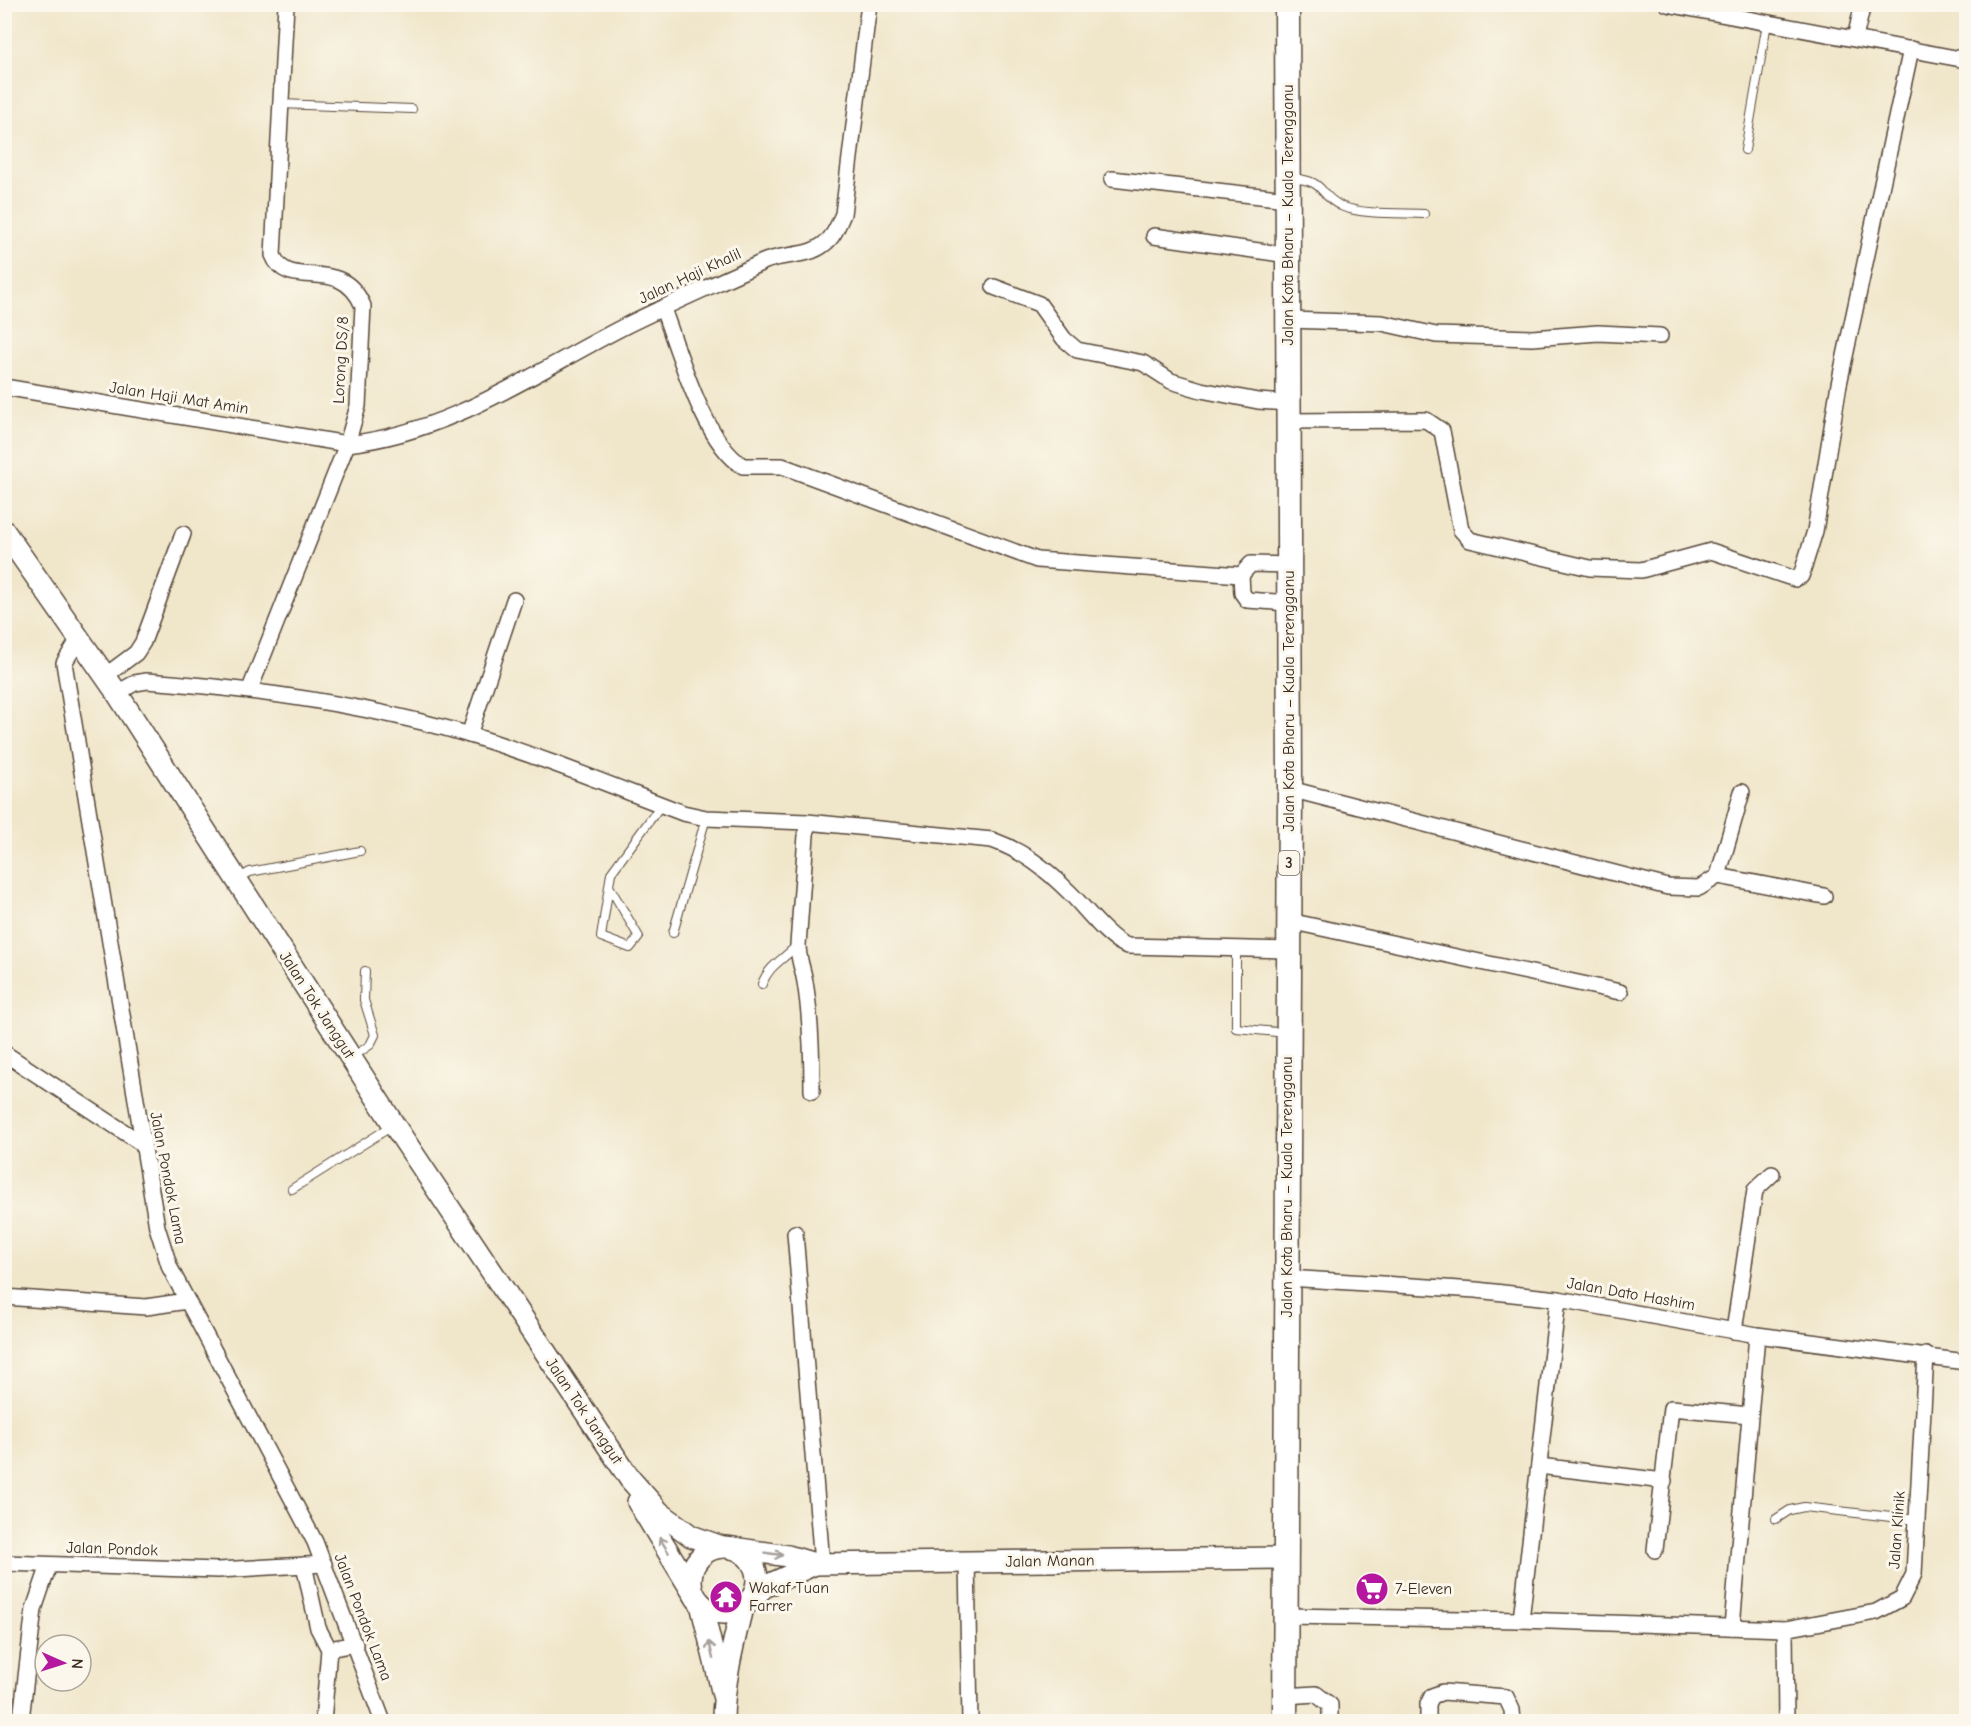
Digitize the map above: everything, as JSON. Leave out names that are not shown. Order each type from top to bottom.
[{"type":"main road","name":"Jalan Kota Bharu – Kuala Terengganu","points":[[1285,1722],[1290,789],[1287,4]]},
{"type":"main road","name":"Jalan Tok Janggut","points":[[4,531],[117,693],[394,1125],[630,1479],[660,1512],[691,1536],[727,1548]]},
{"type":"main road","name":"Jalan Tok Janggut","points":[[630,1479],[639,1504],[697,1600]]},
{"type":"main road","name":"Jalan Manan","points":[[727,1548],[788,1556],[818,1564],[1286,1558]]},
{"type":"main road","points":[[723,1696],[729,1680],[746,1604],[755,1591],[755,1570],[742,1553],[727,1548],[702,1554],[696,1563],[691,1584],[723,1696],[723,1722]]},
{"type":"main road","name":"Jalan Manan","points":[[746,1604],[764,1587],[818,1564]]},
{"type":"main road","points":[[697,1600],[721,1613],[746,1604]]},
{"type":"street","name":"Lorong DS/8","points":[[250,689],[347,444],[358,406],[363,306],[357,293],[344,282],[329,276],[284,272],[277,266],[273,255],[286,4]]},
{"type":"street","name":"Jalan Haji Khalil","points":[[347,444],[384,440],[462,413],[628,324],[768,260],[813,251],[825,244],[835,232],[843,214],[869,4]]},
{"type":"street","points":[[1666,4],[1966,60]]},
{"type":"street","points":[[1855,38],[1863,4]]},
{"type":"street","points":[[994,287],[1038,304],[1064,339],[1077,350],[1143,363],[1171,381],[1201,390],[1258,401],[1288,412],[1426,420],[1442,431],[1461,530],[1470,540],[1600,568],[1641,570],[1711,552],[1795,579],[1801,576],[1815,531],[1842,372],[1911,49]]},
{"type":"street","points":[[1112,180],[1288,188]]},
{"type":"street","points":[[1154,236],[1288,255]]},
{"type":"street","points":[[663,309],[707,422],[720,445],[743,466],[782,466],[1037,560],[1241,575]]},
{"type":"street","points":[[1288,320],[1382,323],[1436,335],[1532,338],[1598,333],[1660,336]]},
{"type":"street","name":"Jalan Haji Mat Amin","points":[[4,387],[347,444]]},
{"type":"street","points":[[105,676],[136,653],[143,642],[183,534]]},
{"type":"street","points":[[1288,565],[1251,564],[1241,575],[1242,593],[1247,600],[1288,603]]},
{"type":"street","points":[[469,735],[514,600]]},
{"type":"street","name":"Jalan Pondok Lama","points":[[79,639],[64,663],[141,1143],[157,1227],[170,1268],[304,1518],[355,1644],[383,1722]]},
{"type":"street","points":[[117,693],[135,683],[147,681],[250,689],[393,716],[469,735],[661,805],[706,818],[807,822],[992,840],[1012,847],[1034,859],[1069,891],[1116,943],[1128,946],[1288,950]]},
{"type":"street","points":[[1290,789],[1668,887],[1699,888],[1718,876],[1742,792]]},
{"type":"street","points":[[807,822],[798,962],[805,979],[812,1091]]},
{"type":"street","points":[[1718,876],[1824,896]]},
{"type":"street","points":[[1288,921],[1620,992]]},
{"type":"street","points":[[4,1053],[141,1143]]},
{"type":"street","points":[[1734,1331],[1755,1190],[1772,1174]]},
{"type":"street","points":[[795,1233],[818,1564]]},
{"type":"street","name":"Jalan Dato Hashim","points":[[1287,1278],[1476,1290],[1558,1299],[1757,1335],[1926,1355],[1966,1362]]},
{"type":"street","points":[[4,1298],[146,1307],[187,1301]]},
{"type":"street","points":[[1521,1620],[1558,1299]]},
{"type":"street","points":[[1732,1627],[1757,1335]]},
{"type":"street","name":"Jalan Klinik","points":[[1285,1616],[1521,1620],[1785,1629],[1876,1612],[1902,1598],[1914,1574],[1926,1355]]},
{"type":"street","points":[[1655,1550],[1671,1408],[1750,1415]]},
{"type":"street","points":[[1539,1466],[1664,1480]]},
{"type":"street","points":[[967,1562],[970,1722]]},
{"type":"street","name":"Jalan Pondok","points":[[4,1563],[218,1570],[324,1564]]},
{"type":"street","points":[[23,1722],[21,1711],[34,1609],[49,1565]]},
{"type":"street","points":[[304,1565],[318,1628],[329,1649],[323,1722]]},
{"type":"street","points":[[1785,1629],[1785,1722]]},
{"type":"street","points":[[329,1649],[355,1644]]},
{"type":"street","points":[[1428,1722],[1428,1704],[1432,1696],[1443,1692],[1506,1697],[1512,1710],[1513,1722]]},
{"type":"street","points":[[1285,1696],[1316,1694],[1330,1705],[1329,1722]]},
{"type":"lane","points":[[1745,150],[1767,22]]},
{"type":"lane","points":[[280,104],[412,110]]},
{"type":"lane","points":[[1288,188],[1310,180],[1319,185],[1339,205],[1352,209],[1424,214]]},
{"type":"lane","points":[[609,886],[639,937],[630,948],[601,937],[611,873],[661,805]]},
{"type":"lane","points":[[673,933],[706,818]]},
{"type":"lane","points":[[236,880],[250,872],[360,851]]},
{"type":"lane","points":[[762,984],[773,963],[785,958],[798,945]]},
{"type":"lane","points":[[1236,948],[1236,1028],[1288,1034]]},
{"type":"lane","points":[[351,1058],[370,1045],[375,1035],[364,1000],[365,971]]},
{"type":"lane","points":[[292,1189],[394,1125]]},
{"type":"lane","points":[[1776,1519],[1790,1510],[1804,1507],[1917,1520]]},
{"type":"place","name":"7-Eleven","points":[[1372,1589]]},
{"type":"place","name":"Wakaf Tuan Farrer","points":[[726,1597]]}]
